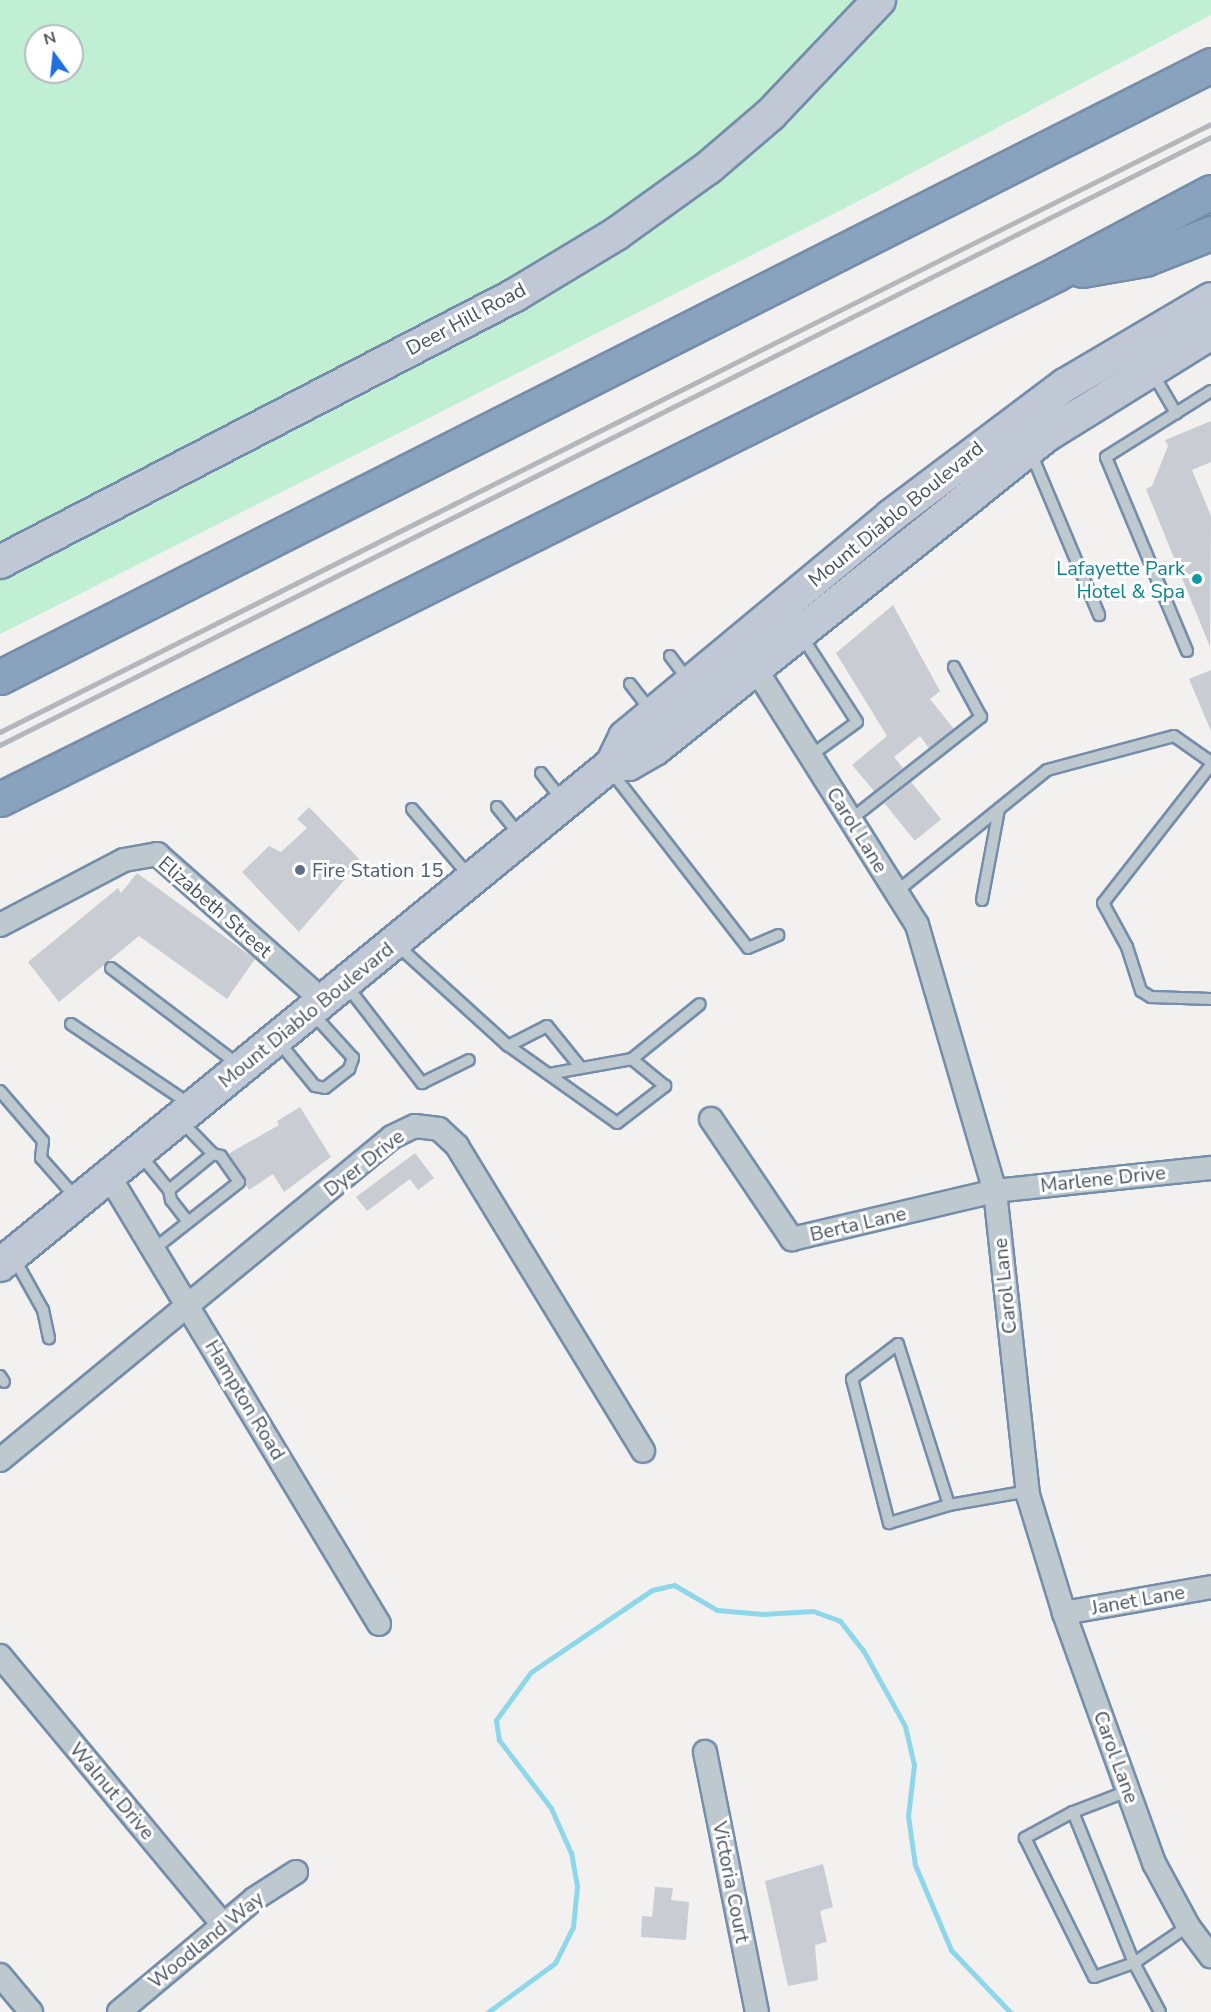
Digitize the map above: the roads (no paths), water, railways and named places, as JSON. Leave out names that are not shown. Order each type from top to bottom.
[{"type":"highway","points":[[0,677],[1211,65]]},
{"type":"highway","points":[[0,799],[1056,274],[1211,192]]},
{"type":"highway","points":[[1056,274],[1145,259],[1211,233]]},
{"type":"main road","name":"Deer Hill Road","points":[[0,562],[515,295],[616,234],[708,168],[771,114],[879,0]]},
{"type":"main road","name":"Mount Diablo Boulevard","points":[[610,766],[629,764],[655,749],[1211,299]]},
{"type":"main road","name":"Mount Diablo Boulevard","points":[[6,1260],[610,766],[625,737],[653,713],[1015,420],[1141,354],[1211,333]]},
{"type":"street","name":"Carol Lane","points":[[739,642],[917,925],[995,1191],[1028,1491],[1064,1613],[1154,1863],[1188,1926],[1211,1956]]},
{"type":"street","name":"Elizabeth Street","points":[[0,925],[124,860],[157,854],[326,998]]},
{"type":"street","name":"Berta Lane","points":[[711,1119],[792,1239],[995,1191]]},
{"type":"street","name":"Dyer Drive","points":[[0,1460],[392,1137],[415,1126],[439,1129],[457,1146],[643,1451]]},
{"type":"street","name":"Marlene Drive","points":[[995,1191],[1211,1168]]},
{"type":"street","name":"Hampton Road","points":[[109,1176],[379,1624]]},
{"type":"street","name":"Janet Lane","points":[[1064,1613],[1211,1587]]},
{"type":"street","name":"Walnut Drive","points":[[0,1656],[223,1925]]},
{"type":"street","name":"Victoria Court","points":[[705,1752],[757,2012]]},
{"type":"street","name":"Woodland Way","points":[[119,2012],[223,1925],[296,1872]]},
{"type":"street","points":[[0,1975],[31,2012]]},
{"type":"lane","points":[[1141,354],[1176,413]]},
{"type":"lane","points":[[1187,651],[1106,457],[1211,391]]},
{"type":"lane","points":[[1015,420],[1099,615]]},
{"type":"lane","points":[[800,632],[857,722],[810,756]]},
{"type":"lane","points":[[670,656],[690,683]]},
{"type":"lane","points":[[850,819],[981,717],[954,667]]},
{"type":"lane","points":[[630,684],[653,713]]},
{"type":"lane","points":[[896,892],[1047,771],[1174,736],[1211,764],[1103,903],[1127,947],[1141,992],[1151,997],[1211,999]]},
{"type":"lane","points":[[610,766],[748,948],[778,935]]},
{"type":"lane","points":[[541,773],[565,803]]},
{"type":"lane","points":[[497,807],[523,838]]},
{"type":"lane","points":[[412,809],[472,879]]},
{"type":"lane","points":[[982,900],[999,809]]},
{"type":"lane","points":[[394,943],[508,1046],[617,1123],[665,1086],[632,1059]]},
{"type":"lane","points":[[111,968],[242,1068]]},
{"type":"lane","points":[[277,1039],[315,1086],[325,1089],[349,1070],[353,1058],[326,998]]},
{"type":"lane","points":[[326,998],[422,1083],[469,1059]]},
{"type":"lane","points":[[549,1074],[632,1059],[700,1004]]},
{"type":"lane","points":[[72,1024],[186,1113],[213,1154],[221,1156],[239,1182],[154,1249]]},
{"type":"lane","points":[[508,1046],[547,1026],[581,1068]]},
{"type":"lane","points":[[0,1091],[43,1141],[41,1158],[79,1201]]},
{"type":"lane","points":[[138,1152],[170,1190],[171,1200],[188,1222]]},
{"type":"lane","points":[[170,1190],[213,1154]]},
{"type":"lane","points":[[6,1260],[43,1310],[49,1338]]},
{"type":"lane","points":[[949,1505],[898,1344],[852,1379],[889,1523],[949,1505],[1028,1491]]},
{"type":"lane","points":[[1128,1791],[1073,1812],[1025,1838],[1094,1977],[1134,1963],[1188,1926]]},
{"type":"lane","points":[[1073,1812],[1134,1963],[1160,2012]]},
{"type":"waterway","points":[[488,2012],[555,1963],[573,1927],[577,1886],[571,1853],[551,1808],[499,1740],[496,1720],[531,1672],[652,1590],[674,1585],[717,1610],[763,1614],[813,1611],[840,1621],[863,1650],[905,1726],[914,1765],[908,1816],[915,1865],[951,1950],[1010,2012]]},
{"type":"railway","points":[[0,732],[1211,124]]},
{"type":"railway","points":[[0,745],[1211,137]]},
{"type":"place","name":"Lafayette Park Hotel & Spa","points":[[1197,579]]},
{"type":"place","name":"Fire Station 15","points":[[300,870]]}]
